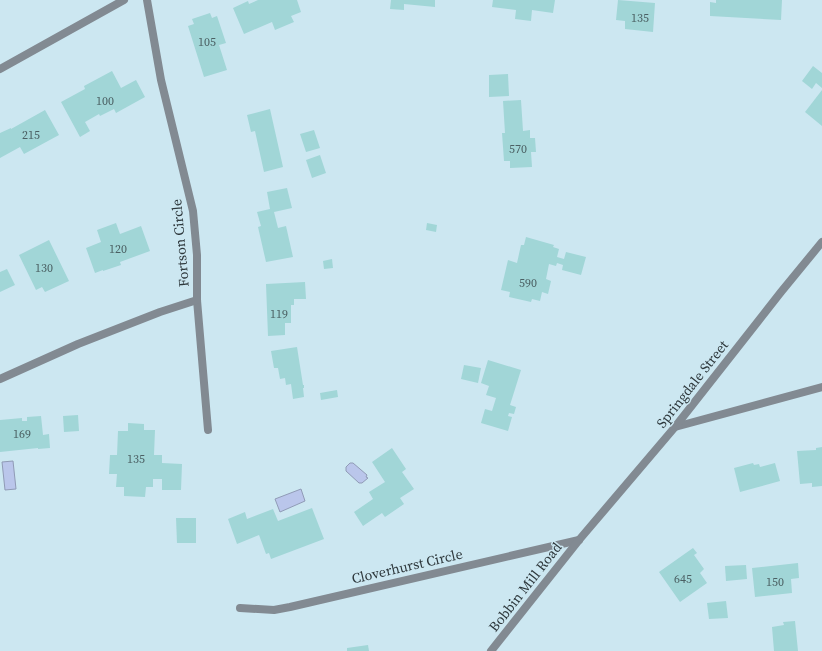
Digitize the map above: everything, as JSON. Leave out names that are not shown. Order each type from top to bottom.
[{"type":"street","points":[[0,69],[124,0]]},
{"type":"street","name":"Fortson Circle","points":[[0,379],[78,344],[160,312],[197,300],[197,255],[193,211],[161,80],[147,0]]},
{"type":"street","name":"Springdale Street","points":[[579,540],[675,427],[822,242]]},
{"type":"street","points":[[197,300],[208,430]]},
{"type":"street","points":[[675,427],[822,387]]},
{"type":"street","name":"Cloverhurst Circle","points":[[240,608],[274,610],[290,607],[579,540]]},
{"type":"street","name":"Bobbin Mill Road","points":[[491,651],[579,540]]},
{"type":"water","points":[[13,461],[16,489],[5,490],[2,462]]},
{"type":"water","points":[[350,463],[353,463],[367,475],[366,477],[368,478],[362,483],[359,483],[346,471],[346,467]]},
{"type":"water","points":[[301,489],[305,501],[280,512],[275,499]]},
{"type":"building","points":[[258,0],[297,0],[301,12],[291,16],[294,22],[275,30],[272,22],[244,34],[233,8],[248,1],[249,4]]},
{"type":"building","points":[[391,0],[435,0],[435,7],[404,4],[404,10],[390,9]]},
{"type":"building","points":[[493,0],[555,0],[553,13],[532,10],[531,21],[515,19],[516,10],[492,7]]},
{"type":"building","points":[[618,0],[655,3],[653,32],[625,29],[625,21],[616,20]]},
{"type":"building","points":[[716,0],[782,0],[781,20],[710,16],[710,2],[716,3]]},
{"type":"building","points":[[210,13],[212,18],[217,16],[226,43],[219,45],[227,70],[204,77],[188,26],[194,24],[192,19]]},
{"type":"building","points":[[813,66],[822,73],[822,88],[816,83],[812,89],[802,81]]},
{"type":"building","points":[[112,71],[121,88],[136,80],[145,97],[116,113],[114,109],[100,116],[99,114],[85,122],[90,131],[80,137],[61,102],[85,89],[84,86]]},
{"type":"building","points":[[508,74],[509,96],[489,97],[489,75]]},
{"type":"building","points":[[822,90],[822,126],[805,112]]},
{"type":"building","points":[[521,100],[523,131],[530,130],[530,138],[535,138],[536,152],[531,152],[532,167],[510,168],[510,161],[504,161],[502,133],[505,133],[503,101]]},
{"type":"building","points":[[270,109],[283,167],[264,172],[255,131],[251,132],[247,115]]},
{"type":"building","points":[[45,110],[59,135],[24,154],[20,147],[0,158],[0,133],[11,129]]},
{"type":"building","points":[[314,130],[320,148],[306,152],[300,134]]},
{"type":"building","points":[[320,155],[326,173],[312,178],[306,160]]},
{"type":"building","points":[[287,188],[292,208],[274,212],[278,228],[286,226],[293,257],[266,262],[258,227],[261,226],[257,212],[270,209],[267,192]]},
{"type":"building","points":[[116,223],[120,234],[141,226],[150,251],[120,262],[121,265],[95,273],[86,248],[101,242],[97,230]]},
{"type":"building","points":[[427,223],[437,225],[436,232],[426,230]]},
{"type":"building","points":[[526,237],[554,245],[553,247],[559,249],[557,257],[564,259],[566,252],[586,257],[581,275],[562,270],[563,265],[557,263],[556,266],[549,264],[546,279],[551,281],[548,294],[542,292],[540,301],[532,299],[531,302],[509,297],[510,292],[501,290],[508,260],[517,263],[521,245],[524,245]]},
{"type":"building","points":[[49,240],[69,281],[45,292],[42,287],[36,290],[19,255]]},
{"type":"building","points":[[332,259],[333,268],[324,269],[323,261]]},
{"type":"building","points":[[7,269],[15,285],[0,292],[0,272]]},
{"type":"building","points":[[305,282],[306,299],[294,299],[294,305],[291,305],[291,323],[285,323],[285,335],[268,336],[266,284]]},
{"type":"building","points":[[297,347],[304,385],[304,397],[293,399],[291,384],[286,385],[285,378],[280,379],[278,368],[274,368],[271,351]]},
{"type":"building","points":[[488,360],[521,370],[510,405],[516,407],[514,414],[509,413],[508,416],[512,417],[508,431],[481,423],[485,409],[492,411],[496,398],[486,395],[489,386],[481,383]]},
{"type":"building","points":[[464,365],[481,368],[478,383],[461,379]]},
{"type":"building","points":[[337,390],[338,397],[321,400],[320,393]]},
{"type":"building","points":[[78,415],[79,431],[64,432],[63,416]]},
{"type":"building","points":[[41,416],[43,435],[49,434],[50,448],[0,452],[0,420],[22,418],[22,421],[27,421],[27,417]]},
{"type":"building","points":[[128,423],[144,424],[144,430],[155,430],[154,455],[162,455],[162,463],[182,464],[181,490],[162,490],[162,479],[153,479],[153,487],[146,487],[145,497],[124,496],[124,487],[116,487],[117,474],[109,474],[110,455],[117,455],[118,431],[128,431]]},
{"type":"building","points":[[822,447],[822,486],[812,487],[812,483],[800,484],[797,451],[816,450],[816,448]]},
{"type":"building","points":[[392,448],[406,469],[402,472],[414,489],[400,498],[404,504],[385,517],[382,513],[363,526],[354,512],[373,499],[369,492],[385,482],[372,462]]},
{"type":"building","points":[[753,463],[754,465],[759,464],[760,467],[775,463],[780,481],[740,492],[734,468]]},
{"type":"building","points":[[312,508],[324,539],[271,559],[269,553],[266,554],[259,535],[237,544],[228,519],[245,512],[247,519],[273,509],[278,521]]},
{"type":"building","points":[[176,518],[196,518],[196,543],[177,543]]},
{"type":"building","points":[[693,548],[697,553],[694,555],[704,569],[700,573],[707,583],[680,602],[659,572]]},
{"type":"building","points":[[798,563],[799,578],[791,579],[792,593],[755,597],[752,568]]},
{"type":"building","points":[[746,565],[747,579],[726,581],[725,566]]},
{"type":"building","points":[[726,601],[728,618],[709,619],[707,603]]},
{"type":"building","points":[[795,621],[798,651],[774,651],[772,627],[784,625],[783,622]]},
{"type":"building","points":[[368,645],[369,651],[347,651],[347,648]]}]
